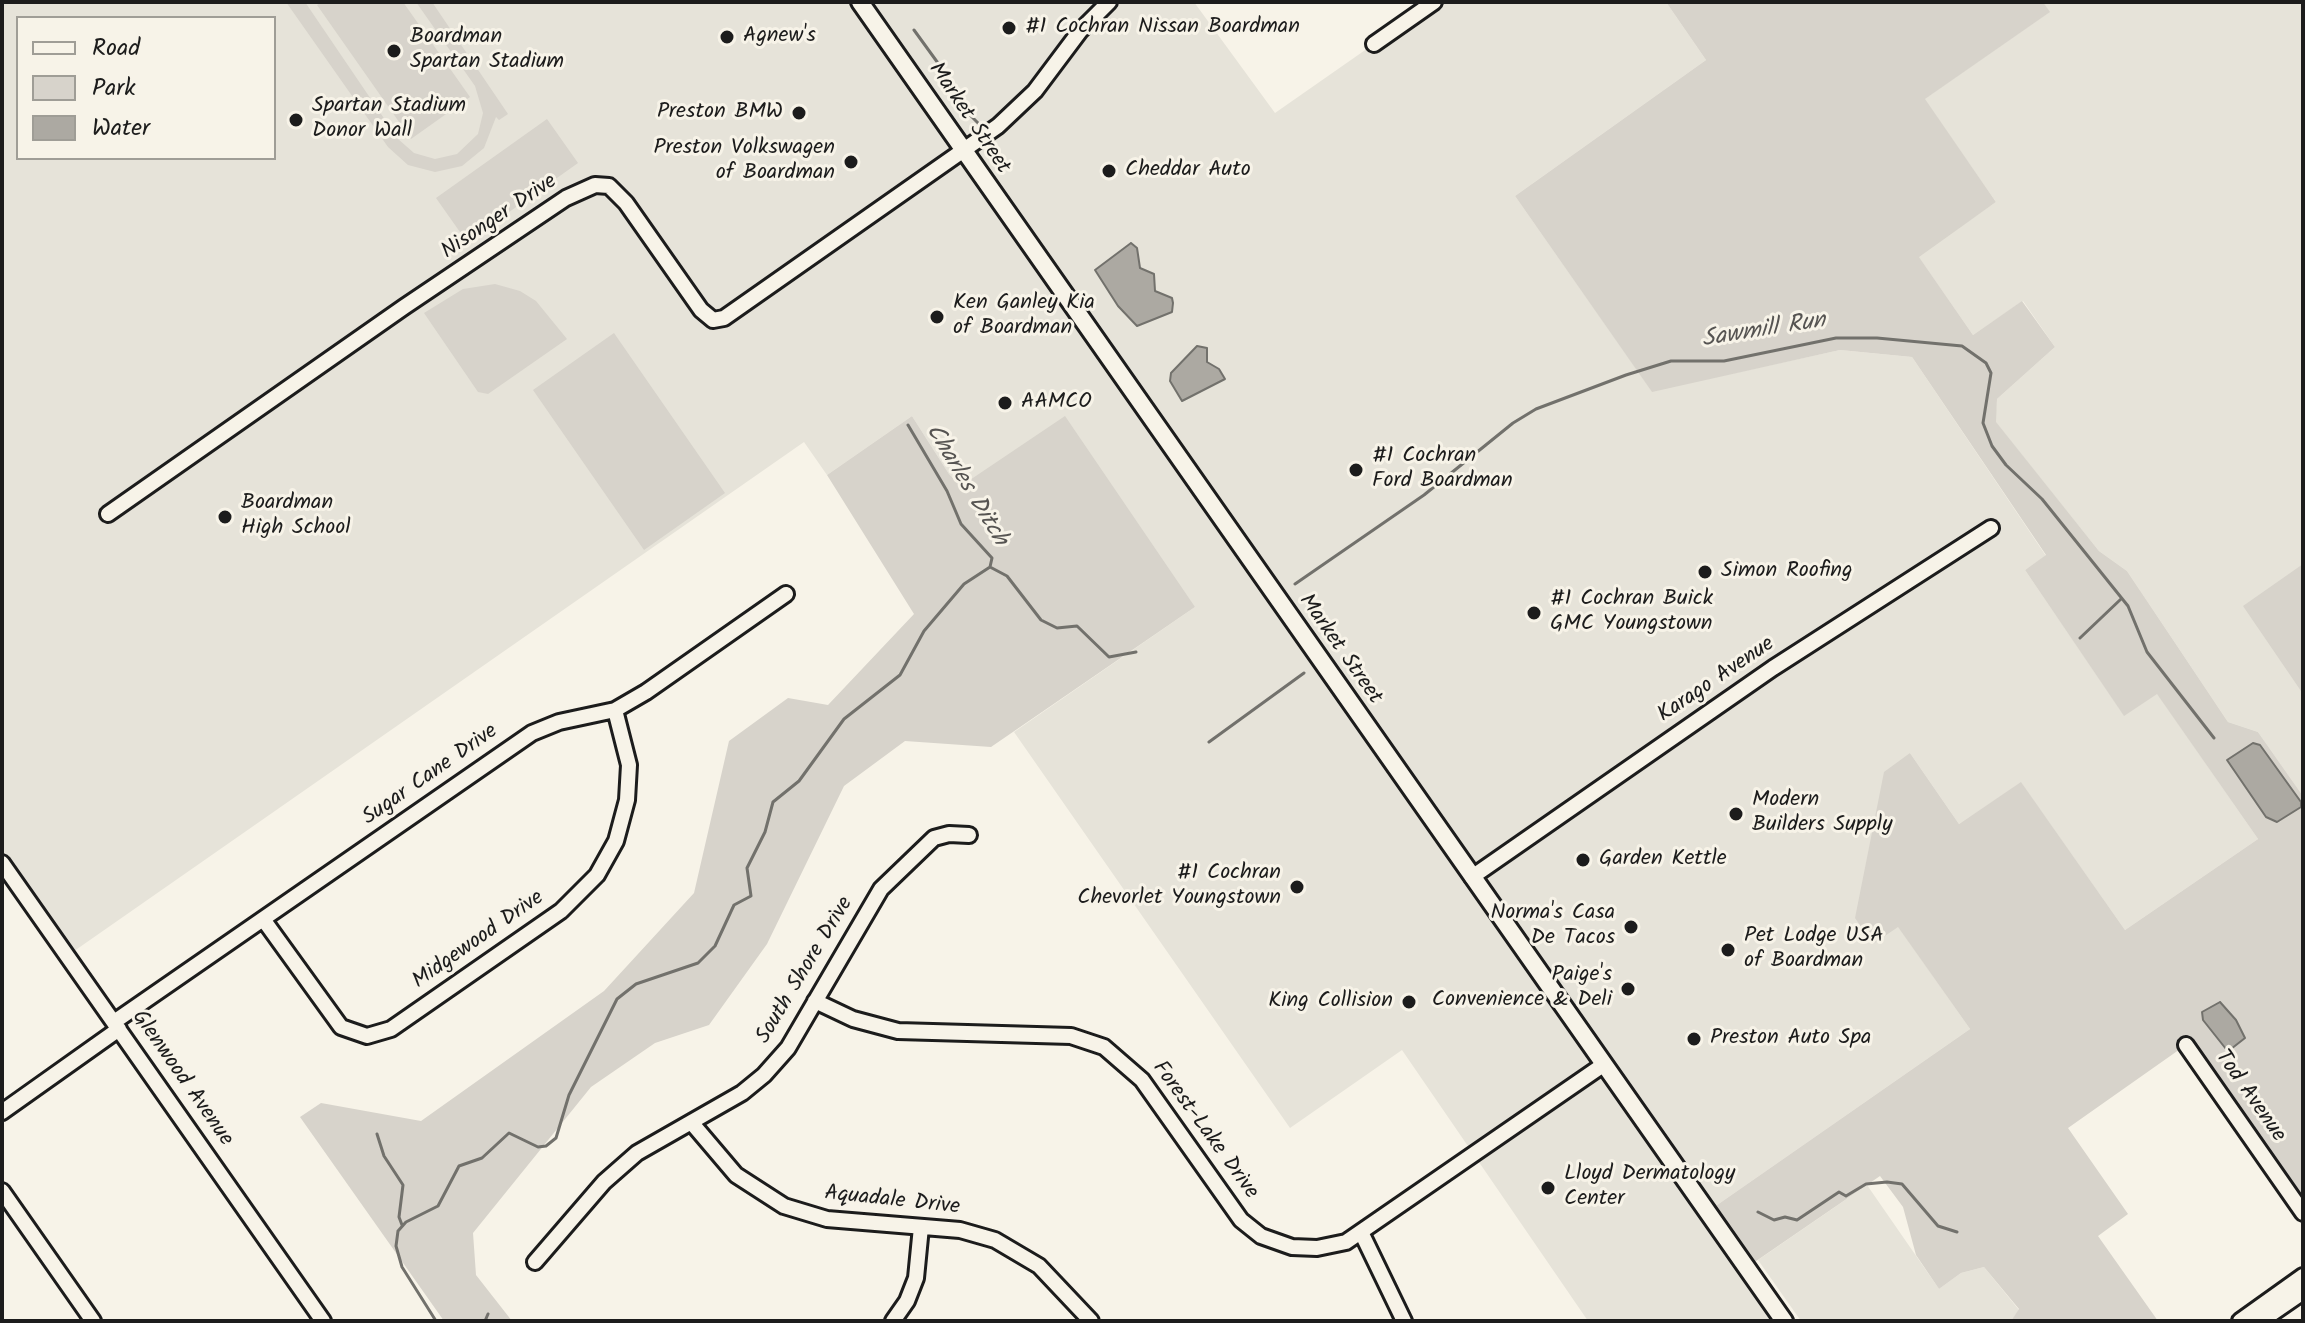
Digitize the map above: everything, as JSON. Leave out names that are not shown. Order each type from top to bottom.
[{"type":"main road","name":"Market Street","points":[[860,2],[1784,1321]]},
{"type":"street","points":[[963,150],[1026,101],[1080,31],[1109,2]]},
{"type":"street","points":[[1374,44],[1434,2]]},
{"type":"street","name":"Nisonger Drive","points":[[108,514],[404,307],[586,188],[603,184],[615,190],[701,310],[713,320],[736,311],[963,150]]},
{"type":"street","name":"Karago Avenue","points":[[1472,877],[1773,668],[1991,528]]},
{"type":"street","name":"Sugar Cane Drive","points":[[2,1112],[263,919],[532,733],[559,722],[615,710],[646,692],[786,594]]},
{"type":"street","name":"Midgewood Drive","points":[[263,919],[341,1027],[367,1036],[391,1029],[561,911],[597,875],[616,841],[627,800],[629,765],[615,710]]},
{"type":"street","name":"South Shore Drive","points":[[535,1262],[619,1168],[655,1141],[764,1075],[788,1048],[865,912],[896,872],[934,838],[949,834],[969,835]]},
{"type":"street","name":"Glenwood Avenue","points":[[2,863],[323,1321]]},
{"type":"street","name":"Forest-Lake Drive","points":[[815,1001],[853,1019],[898,1031],[1071,1036],[1096,1043],[1124,1061],[1142,1080],[1233,1210],[1253,1230],[1278,1244],[1317,1248],[1346,1242],[1603,1065]]},
{"type":"street","name":"Tod Avenue","points":[[2186,1045],[2303,1213]]},
{"type":"street","name":"Aquadale Drive","points":[[691,1122],[736,1175],[784,1206],[827,1219],[960,1230],[1008,1246],[1054,1279],[1091,1321]]},
{"type":"street","points":[[2,1191],[93,1321]]},
{"type":"street","points":[[893,1321],[907,1301],[916,1278],[921,1227]]},
{"type":"street","points":[[1361,1232],[1404,1321]]},
{"type":"street","points":[[2240,1321],[2303,1276]]},
{"type":"street","points":[[2261,1321],[2303,1292]]},
{"type":"shaded area","points":[[2,2],[1194,2],[1275,113],[1434,2],[1666,2],[1706,60],[1515,196],[1652,391],[1840,350],[1912,357],[2046,556],[2025,570],[2124,715],[2157,693],[2258,839],[2125,930],[2021,783],[1959,824],[1910,753],[1898,926],[1970,1029],[1707,1212],[1784,1321],[1588,1321],[1402,1050],[1290,1128],[1014,732],[1195,607],[961,486],[949,474],[912,416],[827,475],[804,442],[67,956],[2,863]]},
{"type":"shaded area","points":[[2043,2],[2303,2],[2303,796],[2258,732],[2228,722],[2127,571],[2099,551],[1995,422],[1997,399],[2055,347],[2023,301],[1973,335],[1918,256],[1996,202],[1924,99],[2049,12]]},
{"type":"shaded area","points":[[1867,1185],[1939,1289],[1961,1273],[1984,1267],[2019,1310],[2011,1321],[1801,1321],[1758,1260]]},
{"type":"green space","points":[[286,2],[305,2],[398,139],[414,153],[435,159],[457,154],[478,134],[483,113],[475,86],[416,2],[432,2],[508,114],[499,120],[496,117],[484,148],[462,166],[435,172],[408,165],[388,147]]},
{"type":"green space","points":[[322,2],[403,2],[470,97],[411,139],[317,5]]},
{"type":"green space","points":[[1666,2],[2043,2],[2050,12],[1925,99],[1996,202],[1919,257],[1973,335],[2022,301],[2055,347],[1997,399],[1996,422],[2099,551],[2127,571],[2228,722],[2258,732],[2303,796],[2303,1213],[2183,1047],[2068,1128],[2128,1214],[2098,1236],[2158,1321],[2011,1321],[2019,1309],[1984,1267],[1961,1273],[1939,1289],[1916,1255],[1903,1207],[1880,1176],[1746,1268],[1707,1212],[1970,1029],[1898,927],[1873,944],[1855,918],[1884,772],[1910,753],[1959,824],[2021,782],[2125,930],[2258,839],[2157,694],[2124,716],[2025,570],[2046,555],[1912,357],[1840,350],[1652,392],[1515,196],[1706,60]]},
{"type":"green space","points":[[547,119],[578,163],[467,242],[436,198]]},
{"type":"green space","points":[[495,284],[520,291],[536,301],[567,339],[488,394],[478,392],[424,313],[463,289]]},
{"type":"green space","points":[[614,333],[725,493],[644,550],[533,390]]},
{"type":"green space","points":[[912,416],[949,474],[961,486],[1065,416],[1195,607],[991,747],[905,741],[844,786],[767,944],[709,1025],[655,1043],[591,1087],[473,1233],[476,1275],[512,1321],[444,1321],[300,1117],[321,1103],[421,1121],[604,991],[694,893],[729,741],[788,698],[828,705],[914,614],[827,475]]},
{"type":"green space","points":[[2303,564],[2303,690],[2301,691],[2243,606]]},
{"type":"water","points":[[1131,243],[1137,248],[1140,268],[1154,274],[1155,291],[1172,298],[1173,303],[1172,312],[1137,326],[1118,306],[1095,270]]},
{"type":"water","points":[[1197,346],[1207,348],[1207,362],[1219,369],[1225,379],[1182,401],[1170,381],[1171,373]]},
{"type":"water","points":[[2253,743],[2260,745],[2301,802],[2301,807],[2277,822],[2266,817],[2227,760]]},
{"type":"water","points":[[2220,1002],[2236,1020],[2245,1038],[2231,1049],[2226,1049],[2203,1020],[2202,1012]]},
{"type":"waterway","name":"Charles Ditch","points":[[914,30],[943,70],[962,107],[980,125]]},
{"type":"waterway","name":"Sawmill Run","points":[[1295,584],[1424,495],[1513,423],[1536,409],[1626,375],[1671,361],[1724,361],[1836,338],[1877,338],[1962,346],[1986,363],[1991,373],[1983,423],[1992,446],[2006,465],[2042,499],[2128,606],[2147,652],[2214,738]]},
{"type":"waterway","name":"Charles Ditch","points":[[908,425],[947,491],[961,524],[992,558],[990,567]]},
{"type":"waterway","name":"Sawmill Run","points":[[990,567],[1007,576],[1041,620],[1057,628],[1077,626],[1109,657],[1136,652]]},
{"type":"waterway","name":"Sawmill Run","points":[[436,1321],[402,1267],[396,1246],[398,1231],[406,1222],[438,1206],[459,1166],[482,1158],[509,1133],[538,1147],[546,1146],[556,1138],[569,1095],[617,999],[636,984],[698,963],[715,946],[734,905],[751,896],[747,868],[765,832],[773,802],[799,781],[844,719],[900,675],[924,631],[964,584],[990,567]]},
{"type":"waterway","points":[[2080,638],[2121,599]]},
{"type":"waterway","name":"Sawmill Run","points":[[1209,742],[1304,673]]},
{"type":"waterway","points":[[377,1134],[384,1156],[403,1185],[399,1217],[402,1225]]},
{"type":"waterway","points":[[1758,1212],[1774,1220],[1785,1217],[1797,1220],[1839,1192],[1846,1196],[1866,1184],[1887,1182],[1902,1184],[1938,1226],[1957,1232]]},
{"type":"waterway","points":[[485,1321],[488,1314]]},
{"type":"place","name":"#1 Cochran Nissan Boardman","points":[[1009,28]]},
{"type":"place","name":"Agnew's","points":[[727,37]]},
{"type":"place","name":"Boardman Spartan Stadium","points":[[394,51]]},
{"type":"place","name":"Preston BMW","points":[[799,113]]},
{"type":"place","name":"Spartan Stadium Donor Wall","points":[[296,120]]},
{"type":"place","name":"Preston Volkswagen of Boardman","points":[[851,162]]},
{"type":"place","name":"Cheddar Auto","points":[[1109,171]]},
{"type":"place","name":"Ken Ganley Kia of Boardman","points":[[937,317]]},
{"type":"place","name":"AAMCO","points":[[1005,403]]},
{"type":"place","name":"#1 Cochran Ford Boardman","points":[[1356,470]]},
{"type":"place","name":"Boardman High School","points":[[225,517]]},
{"type":"place","name":"Simon Roofing","points":[[1705,572]]},
{"type":"place","name":"#1 Cochran Buick GMC Youngstown","points":[[1534,613]]},
{"type":"place","name":"Modern Builders Supply","points":[[1736,814]]},
{"type":"place","name":"Garden Kettle","points":[[1583,860]]},
{"type":"place","name":"#1 Cochran Chevorlet Youngstown","points":[[1297,887]]},
{"type":"place","name":"Norma's Casa De Tacos","points":[[1631,927]]},
{"type":"place","name":"Pet Lodge USA of Boardman","points":[[1728,950]]},
{"type":"place","name":"Paige's Convenience & Deli","points":[[1628,989]]},
{"type":"place","name":"King Collision","points":[[1409,1002]]},
{"type":"place","name":"Preston Auto Spa","points":[[1694,1039]]},
{"type":"place","name":"Lloyd Dermatology Center","points":[[1548,1188]]}]
